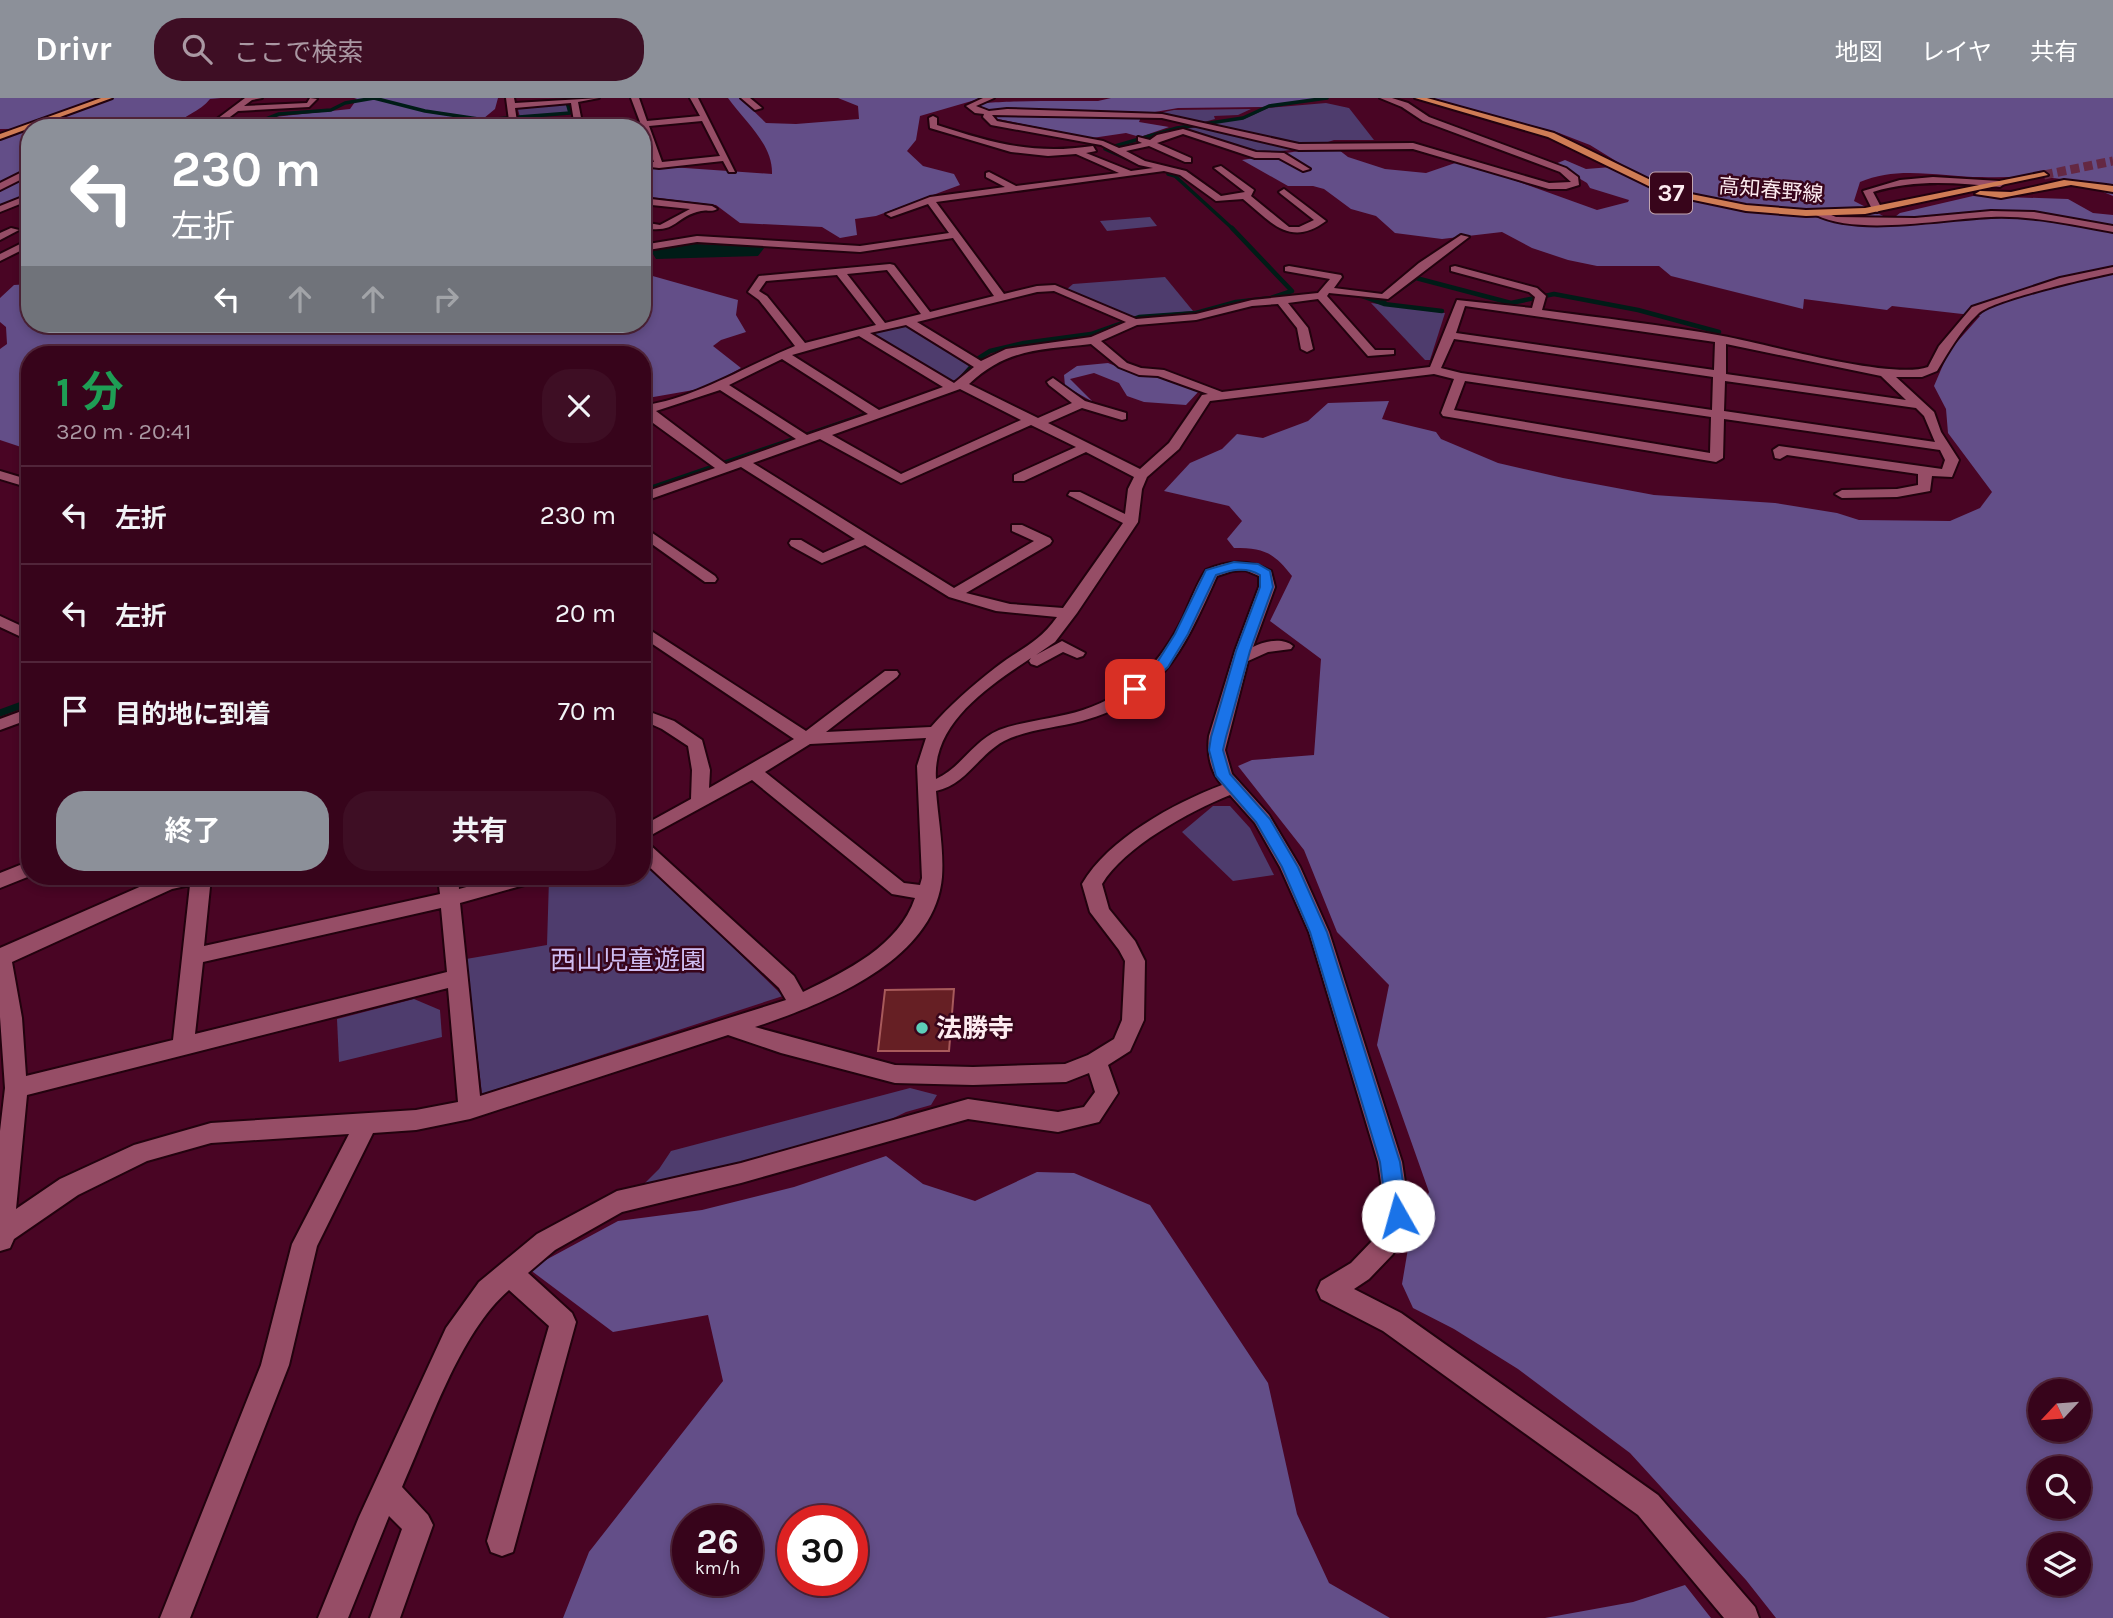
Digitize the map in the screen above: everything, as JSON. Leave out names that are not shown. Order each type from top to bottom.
[{"type":"main road","points":[[51,119],[108,98]]},
{"type":"main road","name":"高知春野線","points":[[1419,98],[1551,135],[1668,192],[1727,206],[1788,212],[1877,209],[2044,175]]},
{"type":"main road","points":[[0,136],[21,129]]},
{"type":"main road","name":"高知春野線","points":[[1969,191],[1994,197],[2010,197],[2056,184],[2073,183],[2113,190]]},
{"type":"street","points":[[222,119],[250,98],[257,98]]},
{"type":"street","points":[[511,102],[594,98]]},
{"type":"street","points":[[635,98],[641,119]]},
{"type":"street","points":[[694,98],[732,170]]},
{"type":"street","points":[[745,98],[758,108]]},
{"type":"street","points":[[990,98],[970,106],[989,113],[1034,111],[1162,116],[1299,147],[1413,146],[1549,186],[1566,187],[1576,183],[1574,177],[1568,173],[1420,115],[1405,105],[1384,98]]},
{"type":"street","points":[[236,109],[309,105],[313,99]]},
{"type":"street","points":[[574,99],[577,119]]},
{"type":"street","points":[[989,113],[986,117],[995,123],[1107,141],[1130,158],[1183,173],[1219,199],[1245,196],[1251,192],[1218,168]]},
{"type":"street","points":[[1420,115],[1459,120]]},
{"type":"street","points":[[651,123],[704,118]]},
{"type":"street","points":[[933,118],[933,126],[1016,153],[1039,155],[1093,149]]},
{"type":"street","points":[[1117,150],[1184,131],[1255,155],[1281,155],[1306,169]]},
{"type":"street","points":[[1132,137],[1188,160]]},
{"type":"street","points":[[1324,147],[1332,142],[1432,142]]},
{"type":"street","points":[[651,144],[659,165]]},
{"type":"street","points":[[1078,152],[1131,175]]},
{"type":"street","points":[[1039,155],[1053,163]]},
{"type":"street","points":[[651,164],[726,158]]},
{"type":"street","points":[[1519,165],[1541,171],[1568,173]]},
{"type":"street","points":[[891,214],[930,200],[1164,169]]},
{"type":"street","points":[[989,175],[1015,189]]},
{"type":"street","points":[[0,187],[21,176]]},
{"type":"street","points":[[1877,209],[1868,191],[1887,184],[1942,179],[2000,184]]},
{"type":"street","points":[[1245,196],[1287,230],[1300,230],[1321,221],[1284,192]]},
{"type":"street","points":[[930,200],[1001,298]]},
{"type":"street","points":[[0,209],[21,201]]},
{"type":"street","points":[[651,202],[712,209]]},
{"type":"street","points":[[651,226],[661,228],[699,208]]},
{"type":"street","points":[[1819,212],[1834,220],[1915,221],[1991,214],[2034,215],[2113,229]]},
{"type":"street","points":[[0,237],[14,230]]},
{"type":"street","points":[[651,247],[697,239],[860,249],[953,235]]},
{"type":"street","points":[[651,495],[824,436],[873,411],[952,385],[976,363],[1010,351],[1093,340],[1135,322],[1196,317],[1252,303],[1282,302],[1324,293],[1384,297],[1423,265],[1464,237]]},
{"type":"street","points":[[1,256],[21,246]]},
{"type":"street","points":[[802,347],[763,298],[752,292],[764,278],[890,267],[926,314]]},
{"type":"street","points":[[1289,269],[1337,277],[1324,293]]},
{"type":"street","points":[[1455,269],[1533,290],[1541,296],[1536,312]]},
{"type":"street","points":[[839,270],[882,326]]},
{"type":"street","points":[[1434,370],[1461,302],[1721,339],[1885,373],[1922,373],[1933,369],[1943,348],[1976,309],[2064,279],[2113,270]]},
{"type":"street","points":[[651,408],[721,385],[782,354],[802,347],[926,314],[1037,289],[1055,288],[1135,322]]},
{"type":"street","points":[[1324,293],[1372,354],[1390,352]]},
{"type":"street","points":[[1282,302],[1302,328],[1307,349]]},
{"type":"street","points":[[906,320],[976,363]]},
{"type":"street","points":[[860,332],[952,385],[1035,422],[1141,475]]},
{"type":"street","points":[[1450,335],[1919,405]]},
{"type":"street","points":[[1461,377],[1447,413],[1716,458],[1721,339]]},
{"type":"street","points":[[1093,340],[1123,365],[1160,373],[1220,396]]},
{"type":"street","points":[[782,354],[873,411]]},
{"type":"street","points":[[1,1237],[69,1187],[142,1152],[211,1133],[416,1120],[470,1109],[799,1003],[867,970],[918,921],[928,893],[932,878],[926,766],[936,732],[954,711],[1010,664],[1049,639],[1131,523],[1135,489],[1141,475],[1174,446],[1206,398],[1434,370],[1461,377],[1943,447]]},
{"type":"street","points":[[1780,456],[1779,450],[1947,474],[1952,460],[1934,432],[1930,415],[1885,373]]},
{"type":"street","points":[[1053,382],[1081,404],[1122,416]]},
{"type":"street","points":[[721,385],[807,441]]},
{"type":"street","points":[[824,436],[901,479],[1081,404]]},
{"type":"street","points":[[651,415],[725,469]]},
{"type":"street","points":[[1020,478],[1087,447]]},
{"type":"street","points":[[743,464],[954,594],[983,605],[1009,610],[1069,613]]},
{"type":"street","points":[[1842,494],[1897,493],[1926,488],[1925,471]]},
{"type":"street","points":[[0,475],[21,481]]},
{"type":"street","points":[[1075,495],[1131,523]]},
{"type":"street","points":[[954,594],[1045,541],[1017,528]]},
{"type":"street","points":[[651,536],[710,579]]},
{"type":"street","points":[[822,559],[864,540]]},
{"type":"street","points":[[796,542],[839,570]]},
{"type":"street","points":[[928,786],[942,786],[955,778],[964,766],[994,739],[1015,730],[1095,713],[1135,689],[1160,668],[1181,634],[1210,573],[1223,567],[1254,566],[1266,574],[1268,579],[1241,658],[1216,750],[1224,776],[1262,819],[1290,867],[1319,932],[1390,1162],[1398,1216],[1384,1246],[1360,1270],[1330,1290],[1392,1322],[1648,1505],[1744,1618]]},
{"type":"street","points":[[0,621],[21,632]]},
{"type":"street","points":[[651,640],[806,739],[936,732]]},
{"type":"street","points":[[1010,664],[1024,668],[1062,646],[1077,653]]},
{"type":"street","points":[[1241,658],[1265,647],[1285,646]]},
{"type":"street","points":[[651,829],[806,739],[891,674]]},
{"type":"street","points":[[0,725],[21,717]]},
{"type":"street","points":[[651,718],[668,725],[695,744],[701,770],[700,801]]},
{"type":"street","points":[[753,772],[899,889],[928,893]]},
{"type":"street","points":[[730,1027],[781,1044],[895,1074],[973,1076],[1066,1073],[1096,1062],[1122,1045],[1133,1020],[1135,961],[1128,946],[1100,912],[1092,884],[1105,864],[1123,850],[1212,794],[1233,787]]},
{"type":"street","points":[[651,857],[787,982],[799,1003]]},
{"type":"street","points":[[0,881],[21,872]]},
{"type":"street","points":[[1,1237],[16,1088],[11,1018],[1,957],[163,885]]},
{"type":"street","points":[[183,1048],[200,885]]},
{"type":"street","points":[[449,885],[470,1109]]},
{"type":"street","points":[[193,956],[450,899],[500,885]]},
{"type":"street","points":[[16,1088],[458,978]]},
{"type":"street","points":[[333,1618],[385,1491],[454,1337],[488,1291],[546,1242],[617,1202],[741,1173],[968,1108],[1058,1122],[1091,1115],[1107,1093],[1096,1062]]},
{"type":"street","points":[[175,1618],[275,1365],[305,1244],[367,1122]]},
{"type":"street","points":[[502,1541],[563,1322],[509,1273]]},
{"type":"street","points":[[385,1491],[418,1525],[385,1618]]},
{"type":"green space","points":[[565,102],[569,112],[520,117],[517,106]]},
{"type":"green space","points":[[1326,103],[1349,108],[1374,140],[1334,140],[1319,145],[1300,145],[1209,123],[1244,119],[1268,108]]},
{"type":"green space","points":[[1251,109],[1238,115],[1214,116],[1215,119],[1204,122],[1159,113],[1174,110]]},
{"type":"green space","points":[[1205,126],[1302,149],[1258,153],[1185,129]]},
{"type":"green space","points":[[1150,217],[1157,226],[1107,231],[1100,221]]},
{"type":"green space","points":[[1165,277],[1193,311],[1130,317],[1066,290],[1073,284]]},
{"type":"green space","points":[[1371,303],[1445,313],[1430,360],[1425,360]]},
{"type":"green space","points":[[907,325],[971,364],[953,383],[870,334]]},
{"type":"green space","points":[[1213,806],[1230,806],[1250,828],[1274,875],[1233,881],[1182,832]]},
{"type":"green space","name":"西山児童遊園","points":[[651,868],[783,996],[482,1094],[466,959],[547,945],[549,885],[651,885]]},
{"type":"green space","points":[[414,999],[440,1010],[442,1037],[339,1062],[337,1019]]},
{"type":"green space","points":[[910,1088],[937,1095],[931,1105],[906,1112],[881,1124],[639,1189],[659,1169],[671,1151]]},
{"type":"shaded area","points":[[0,98],[221,98],[210,99],[183,119],[21,119],[21,129],[0,129]]},
{"type":"shaded area","points":[[354,98],[498,98],[495,109],[483,119],[269,119],[350,109],[357,99]]},
{"type":"shaded area","points":[[728,98],[740,98],[766,123],[796,124],[859,119],[858,106],[838,98],[982,98],[920,116],[916,140],[907,151],[923,166],[954,174],[960,185],[876,216],[855,219],[857,235],[840,238],[822,227],[740,223],[716,205],[651,197],[651,166],[772,174],[768,153],[757,134]]},
{"type":"shaded area","points":[[1111,98],[1324,98],[1262,107],[1178,108],[1149,113],[987,111],[974,105],[1098,101]]},
{"type":"shaded area","points":[[1432,98],[2113,98],[2113,196],[2082,183],[2054,178],[1905,173],[1889,174],[1860,182],[1854,201],[1891,220],[1900,213],[1973,196],[2068,199],[2093,213],[2113,215],[2113,1618],[1776,1618],[1746,1580],[1630,1453],[1518,1369],[1454,1329],[1413,1308],[1402,1284],[1411,1231],[1429,1192],[1377,1045],[1389,985],[1337,932],[1304,850],[1238,766],[1252,760],[1314,755],[1321,659],[1270,621],[1292,576],[1267,553],[1234,548],[1227,539],[1242,521],[1229,506],[1164,491],[1190,463],[1222,449],[1237,434],[1263,438],[1308,421],[1328,403],[1389,401],[1382,419],[1436,432],[1441,439],[1498,463],[1654,495],[1775,503],[1837,513],[1859,520],[1950,521],[1980,508],[1992,492],[1948,433],[1946,409],[1934,386],[1949,351],[1980,316],[1892,306],[1887,310],[1804,299],[1803,309],[1671,276],[1659,266],[1597,266],[1568,260],[1532,248],[1502,232],[1442,239],[1395,233],[1376,216],[1351,209],[1324,189],[1288,186],[1242,160],[1312,149],[1339,150],[1348,157],[1385,169],[1426,173],[1461,161],[1597,210],[1628,202],[1629,200],[1590,188],[1587,183],[1555,164],[1565,160],[1586,169],[1624,166],[1590,145],[1559,133]]},
{"type":"shaded area","points":[[1002,113],[1141,117],[1139,122],[1169,127],[1140,137],[1126,133],[1092,138],[993,118]]},
{"type":"shaded area","points":[[21,132],[21,197],[0,206],[0,140]]},
{"type":"shaded area","points":[[695,244],[765,247],[758,256],[656,259],[651,251]]},
{"type":"shaded area","points":[[651,276],[738,300],[736,315],[746,332],[721,340],[713,346],[741,368],[705,388],[651,397],[651,346],[21,346],[21,447],[0,440],[0,349],[7,344],[6,327],[0,322],[0,298],[14,285],[21,285],[21,333],[651,333]]},
{"type":"shaded area","points":[[1108,363],[1139,375],[1157,375],[1200,390],[1186,405],[1144,402],[1127,396],[1119,383],[1094,373],[1070,379],[1093,402],[1065,386],[1064,375],[1077,366]]},
{"type":"shaded area","points":[[886,1156],[923,1184],[975,1201],[1037,1172],[1074,1173],[1150,1205],[1268,1383],[1297,1514],[1329,1583],[1390,1618],[563,1618],[589,1552],[723,1381],[708,1315],[613,1332],[529,1269],[618,1221],[702,1210],[794,1187]]},
{"type":"shaded area","points":[[1685,1585],[1711,1618],[1545,1618],[1633,1602]]},
{"type":"building","name":"法勝寺","points":[[954,989],[949,1051],[878,1051],[885,990]]},
{"type":"waterway","points":[[266,119],[279,114],[331,110],[345,103],[374,98],[425,111],[478,119]]},
{"type":"waterway","points":[[1150,169],[1105,149],[1177,128],[1243,118],[1269,106],[1327,98]]},
{"type":"waterway","points":[[519,117],[570,113],[567,102]]},
{"type":"waterway","points":[[496,119],[507,118]]},
{"type":"waterway","points":[[1168,174],[1175,176],[1233,229]]},
{"type":"waterway","points":[[959,381],[979,358],[990,351],[1024,343],[1091,334],[1139,317],[1196,313],[1236,302],[1271,298],[1292,291],[1233,229]]},
{"type":"waterway","points":[[1382,302],[1416,278],[1511,303],[1554,294],[1638,310],[1719,332]]},
{"type":"waterway","points":[[1359,295],[1384,304],[1442,311]]},
{"type":"waterway","points":[[651,488],[865,415]]},
{"type":"waterway","points":[[0,713],[21,705]]},
{"type":"tunnel","points":[[2044,175],[2113,161]]},
{"type":"place","name":"法勝寺","points":[[922,1028]]},
{"type":"route","points":[[1135,689],[1161,667],[1181,634],[1210,573],[1234,565],[1254,566],[1266,574],[1266,587],[1243,651],[1218,737],[1218,764],[1224,776],[1262,819],[1290,867],[1319,932],[1390,1162],[1398,1216]]}]
